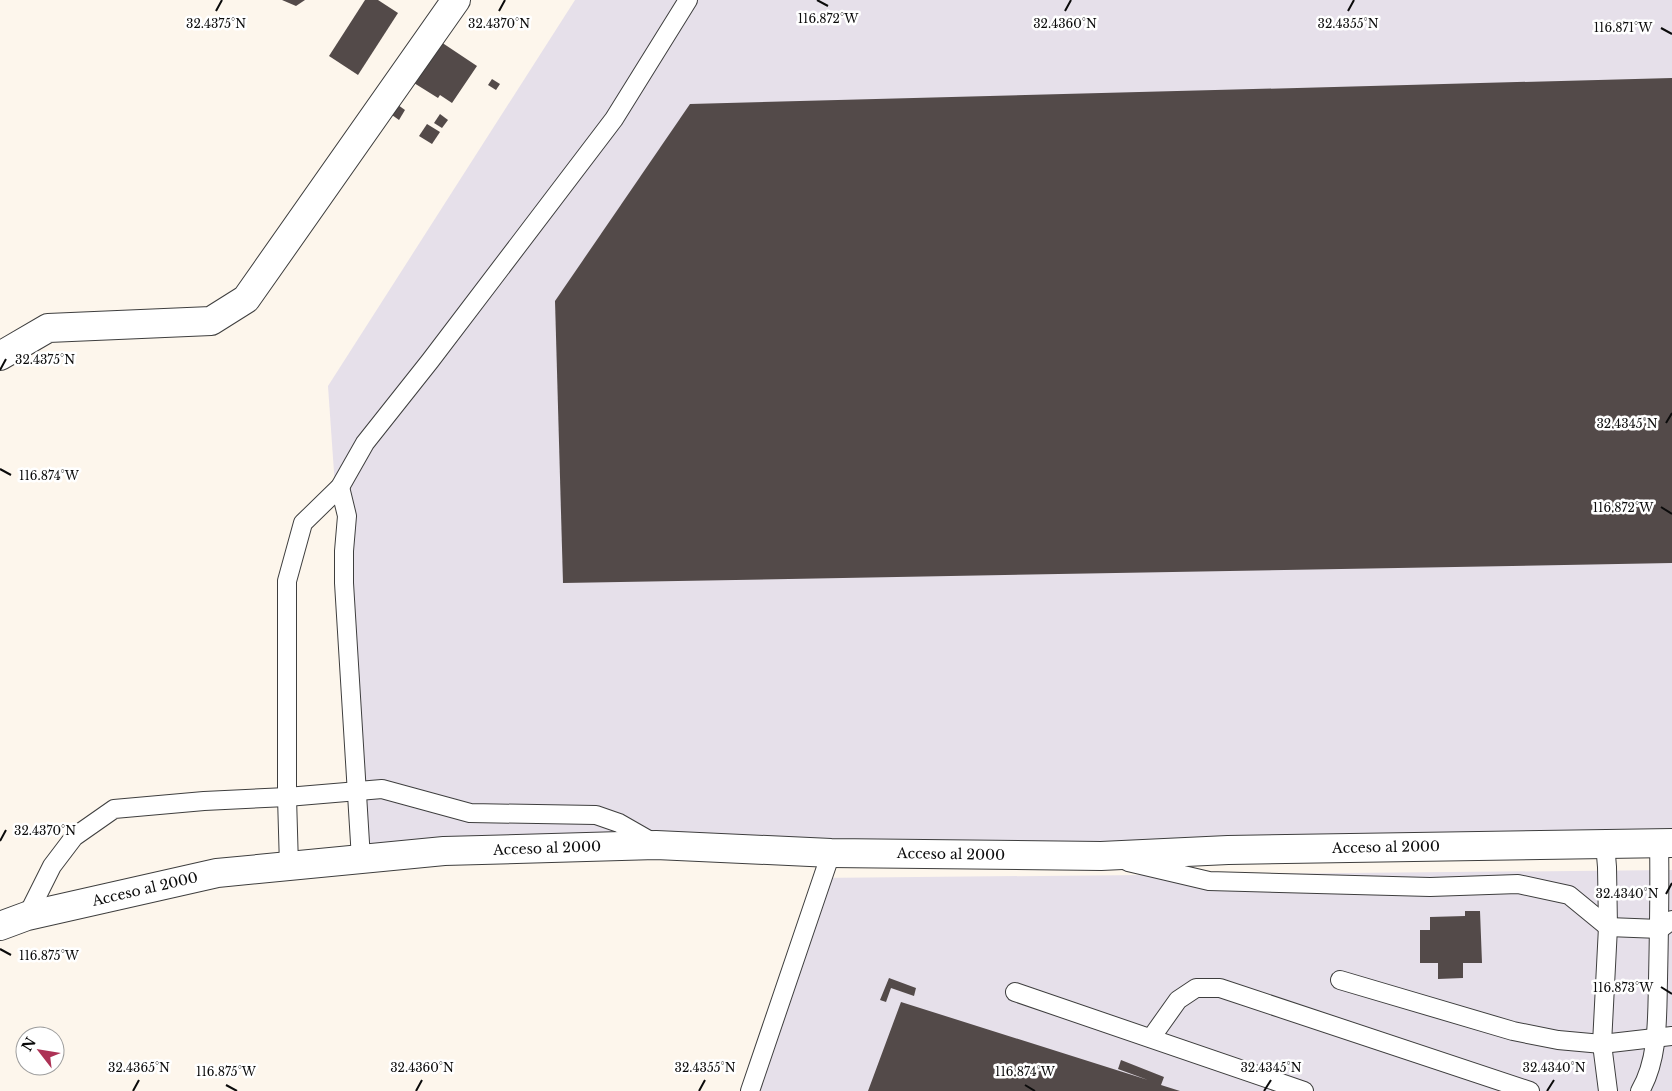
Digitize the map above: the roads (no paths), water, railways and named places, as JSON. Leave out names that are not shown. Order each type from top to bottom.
[{"type":"street","points":[[0,356],[48,328],[211,321],[246,299],[456,0]]},
{"type":"street","name":"Acceso al 2000","points":[[0,926],[28,916],[217,873],[444,850],[656,845],[831,852],[1100,856],[1228,850],[1666,843]]},
{"type":"lane","points":[[290,866],[287,797],[287,581],[303,523],[340,487],[365,442],[430,361],[614,119],[688,0]]},
{"type":"lane","points":[[340,487],[347,516],[344,583],[361,859]]},
{"type":"lane","points":[[28,916],[52,866],[74,837],[114,809],[382,789],[470,813],[596,815],[619,823],[656,845]]},
{"type":"lane","points":[[1605,843],[1608,927],[1602,1044],[1608,1091]]},
{"type":"lane","points":[[1640,1091],[1664,1037],[1666,843]]},
{"type":"lane","points":[[750,1091],[831,852]]},
{"type":"lane","name":"Acceso al 2000","points":[[1100,856],[1209,881],[1430,887],[1518,884],[1568,894],[1608,927]]},
{"type":"lane","points":[[1608,927],[1666,924]]},
{"type":"lane","points":[[1340,980],[1513,1031],[1558,1040],[1602,1044],[1664,1037]]},
{"type":"lane","points":[[1151,1038],[1178,1000],[1196,988],[1220,988],[1530,1091]]},
{"type":"lane","points":[[1014,992],[1304,1091]]}]
